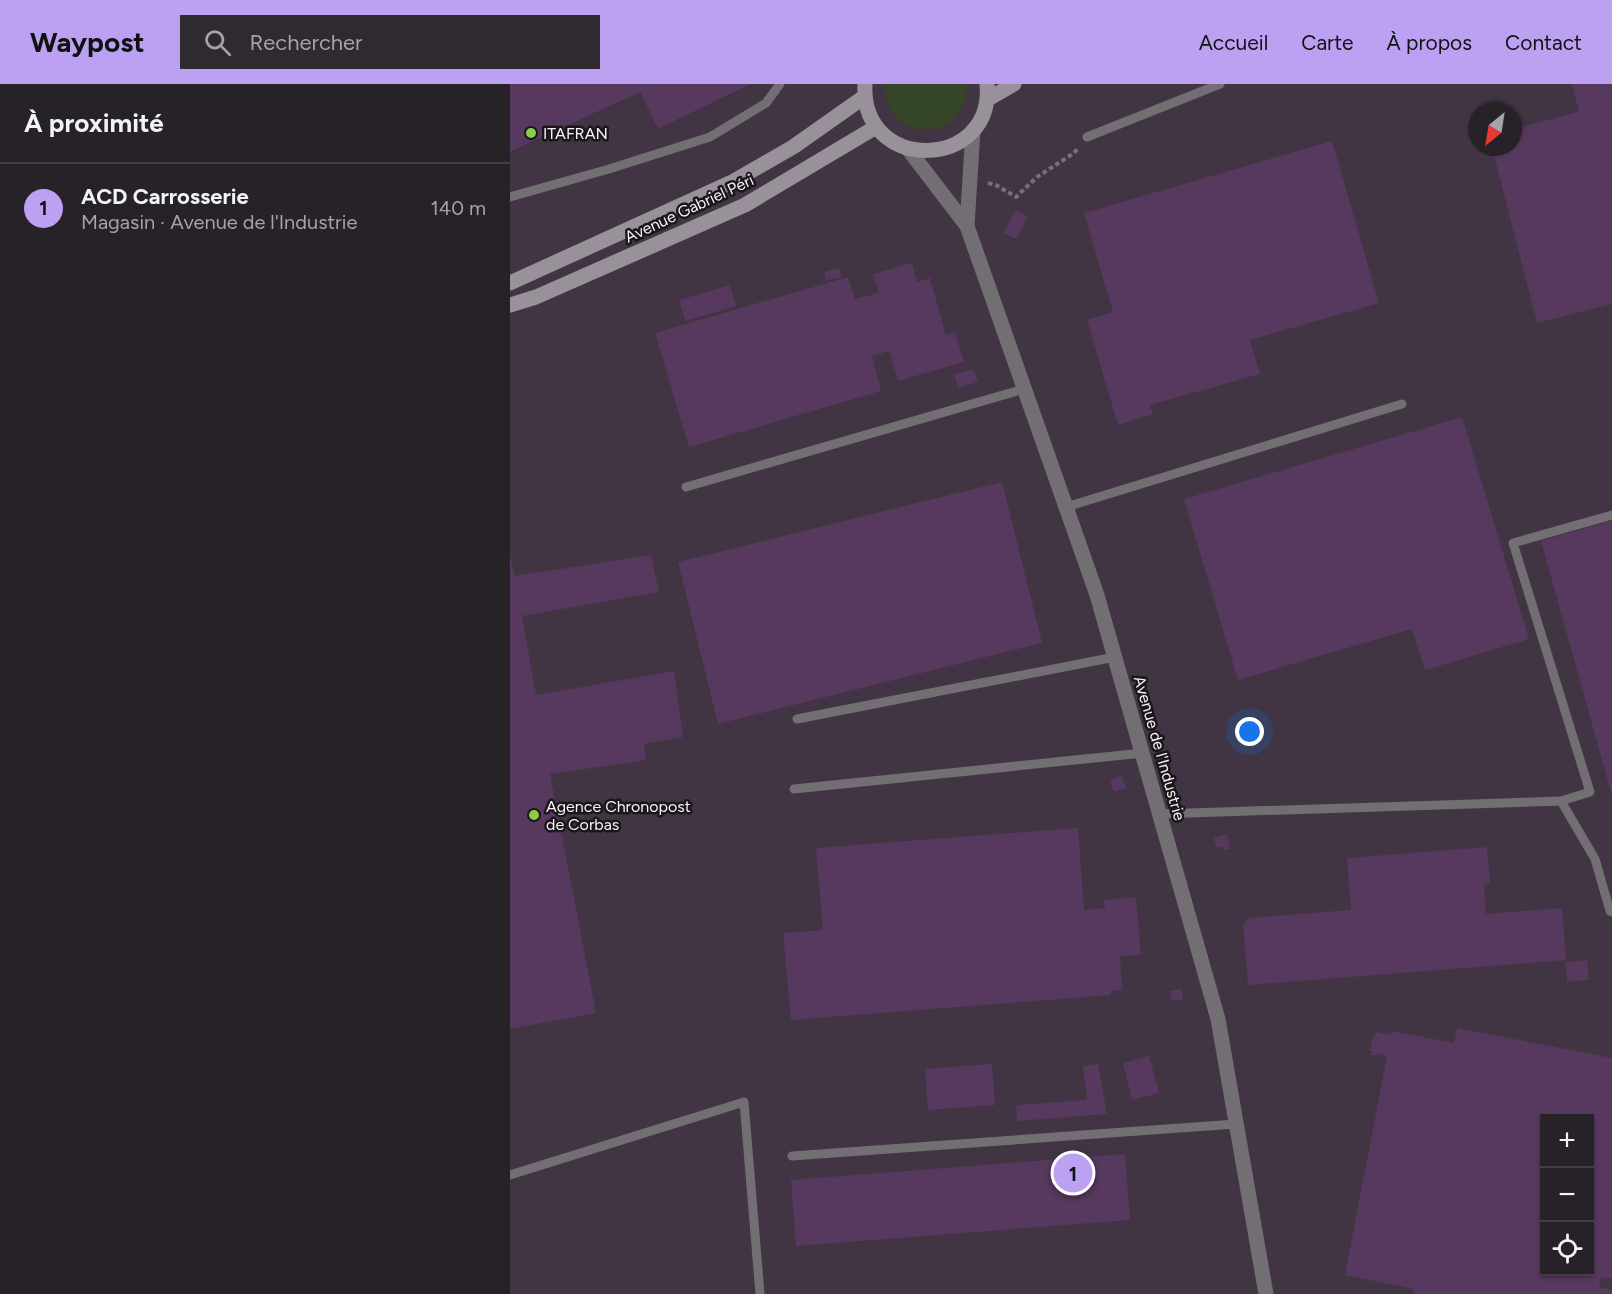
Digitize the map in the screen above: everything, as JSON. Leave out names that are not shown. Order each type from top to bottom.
[{"type":"main road","points":[[864,91],[869,115],[876,127],[890,140],[908,149],[929,152],[957,144],[973,130],[982,116],[987,91],[1014,84]]},
{"type":"main road","name":"Avenue Gabriel Péri","points":[[510,283],[734,181],[794,147],[864,91]]},
{"type":"main road","name":"Avenue Gabriel Péri","points":[[510,305],[536,297],[746,205],[876,127]]},
{"type":"street","name":"Avenue de l'Industrie","points":[[967,226],[973,130]]},
{"type":"street","name":"Avenue de l'Industrie","points":[[908,149],[967,226],[1097,595],[1218,1019],[1266,1294]]},
{"type":"lane","points":[[510,197],[710,137],[766,103],[780,84]]},
{"type":"lane","points":[[1087,137],[1220,84]]},
{"type":"lane","points":[[686,487],[1024,389]]},
{"type":"lane","points":[[1066,507],[1402,404]]},
{"type":"lane","points":[[1160,814],[1561,801],[1590,792],[1513,543],[1612,515]]},
{"type":"lane","points":[[797,720],[1115,657]]},
{"type":"lane","points":[[794,789],[1143,753]]},
{"type":"lane","points":[[1561,801],[1595,859],[1612,912]]},
{"type":"lane","points":[[510,1175],[744,1102],[760,1294]]},
{"type":"lane","points":[[792,1156],[1236,1124]]},
{"type":"path","points":[[970,178],[996,185],[1016,197],[1037,177],[1074,153],[1087,137]]},
{"type":"shaded area","points":[[636,84],[658,129],[747,84],[1612,84],[1612,1294],[510,1294],[510,152],[595,113]]},
{"type":"green space","points":[[885,84],[967,84],[963,105],[953,119],[940,127],[925,130],[909,126],[896,117],[888,103]]},
{"type":"building","points":[[510,84],[751,84],[658,129],[640,92],[510,152]]},
{"type":"building","points":[[1572,84],[1612,84],[1612,304],[1537,323],[1494,156],[1522,156],[1522,127],[1579,112]]},
{"type":"building","points":[[1332,141],[1379,303],[1250,340],[1260,374],[1150,405],[1153,414],[1118,425],[1087,320],[1113,312],[1084,213]]},
{"type":"building","points":[[1016,210],[1028,217],[1016,239],[1003,233]]},
{"type":"building","points":[[912,263],[917,282],[930,278],[946,335],[955,332],[964,362],[898,381],[889,351],[872,356],[881,391],[689,447],[655,333],[848,277],[855,299],[879,293],[873,274]]},
{"type":"building","points":[[839,268],[842,277],[826,281],[824,272]]},
{"type":"building","points":[[730,285],[736,306],[685,321],[679,300]]},
{"type":"building","points":[[973,369],[978,382],[958,388],[954,374]]},
{"type":"building","points":[[1462,417],[1529,639],[1425,670],[1412,629],[1238,680],[1184,499]]},
{"type":"building","points":[[1002,482],[1042,643],[718,724],[678,562]]},
{"type":"building","points":[[1612,521],[1612,792],[1611,792],[1541,541]]},
{"type":"building","name":"Agence Chronopost de Corbas","points":[[651,555],[659,592],[522,616],[536,695],[674,671],[683,737],[644,744],[646,760],[550,774],[596,1013],[510,1029],[510,557],[515,576]]},
{"type":"building","points":[[1122,776],[1126,788],[1114,792],[1110,780]]},
{"type":"building","points":[[1078,828],[1084,910],[1105,908],[1104,900],[1136,897],[1141,955],[1120,956],[1122,990],[1111,991],[1111,995],[791,1020],[783,933],[823,930],[816,848]]},
{"type":"building","points":[[1227,834],[1230,849],[1224,850],[1223,846],[1216,848],[1214,838]]},
{"type":"building","points":[[1487,847],[1490,883],[1484,884],[1486,914],[1562,908],[1566,960],[1248,985],[1243,924],[1248,918],[1351,910],[1347,858]]},
{"type":"building","points":[[1587,960],[1589,980],[1567,982],[1566,962]]},
{"type":"building","points":[[1181,989],[1183,999],[1172,1001],[1170,991]]},
{"type":"building","points":[[1457,1028],[1612,1058],[1612,1279],[1601,1277],[1599,1287],[1612,1290],[1612,1294],[1413,1294],[1414,1289],[1345,1275],[1387,1056],[1377,1053],[1371,1055],[1372,1051],[1370,1051],[1376,1032],[1391,1035],[1392,1031],[1454,1043]]},
{"type":"building","points":[[1149,1056],[1159,1093],[1132,1100],[1123,1063]]},
{"type":"building","points":[[992,1064],[995,1105],[928,1110],[925,1069]]},
{"type":"building","points":[[1098,1064],[1107,1114],[1017,1121],[1016,1105],[1087,1100],[1083,1066]]},
{"type":"building","points":[[1125,1154],[1130,1220],[796,1246],[791,1180]]},
{"type":"place","name":"ITAFRAN","points":[[531,133]]},
{"type":"place","name":"Agence Chronopost de Corbas","points":[[534,815]]},
{"type":"place","name":"ACD Carrosserie","points":[[1073,1173]]}]
